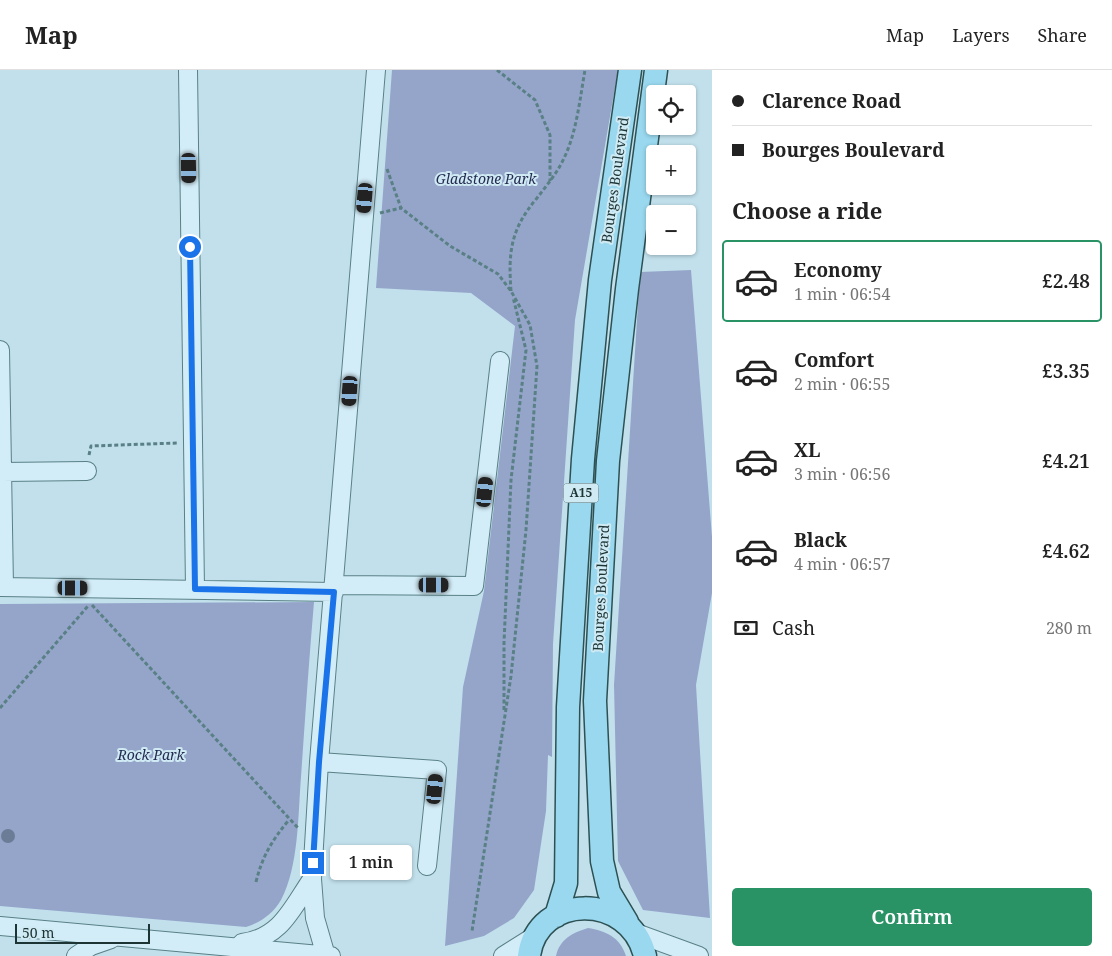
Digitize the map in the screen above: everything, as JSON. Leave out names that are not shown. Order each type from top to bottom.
[{"type":"main road","name":"Bourges Boulevard","points":[[556,916],[566,883],[568,707],[583,459],[600,280],[630,70]]},
{"type":"main road","name":"Bourges Boulevard","points":[[645,956],[631,928],[609,892],[602,862],[595,701],[608,461],[627,290],[656,70]]},
{"type":"main road","points":[[529,956],[538,934],[556,916],[573,909],[592,908],[611,912],[631,928]]},
{"type":"street","points":[[188,70],[195,589]]},
{"type":"street","points":[[326,956],[315,918],[312,879],[319,762],[376,70]]},
{"type":"street","points":[[0,350],[2,587],[291,591],[334,588],[474,586],[500,361]]},
{"type":"street","points":[[2,472],[87,471]]},
{"type":"street","points":[[319,762],[437,770],[428,866]]},
{"type":"street","points":[[222,945],[257,941],[272,933],[286,918],[312,879]]},
{"type":"street","points":[[0,926],[331,956]]},
{"type":"street","points":[[631,928],[699,956]]},
{"type":"street","points":[[503,956],[538,934]]},
{"type":"street","points":[[76,956],[92,946],[118,937]]},
{"type":"street","points":[[222,945],[252,956]]},
{"type":"path","points":[[497,70],[535,100],[550,135],[550,182]]},
{"type":"path","points":[[504,723],[504,643],[511,480],[526,350],[511,290],[510,250],[513,236],[521,220],[550,182],[565,156],[573,131],[584,70]]},
{"type":"path","points":[[387,169],[401,208],[450,246],[498,274],[511,290],[530,325],[537,366],[526,530],[504,723],[472,932]]},
{"type":"path","points":[[87,471],[91,446],[193,443]]},
{"type":"path","points":[[0,708],[91,603],[289,820],[297,828],[315,830]]},
{"type":"path","points":[[256,882],[262,858],[275,837],[289,820]]},
{"type":"green space","name":"Gladstone Park","points":[[392,70],[618,70],[575,320],[553,644],[552,757],[548,755],[546,811],[534,890],[514,918],[484,936],[445,946],[463,687],[484,591],[515,326],[471,293],[376,288]]},
{"type":"green space","points":[[691,270],[712,537],[712,593],[696,685],[710,918],[643,910],[618,861],[614,685],[640,272]]},
{"type":"green space","name":"Rock Park","points":[[314,602],[294,856],[287,886],[278,905],[270,913],[257,923],[246,927],[0,906],[0,604]]},
{"type":"green space","points":[[588,928],[612,936],[620,944],[626,956],[556,956],[560,945],[564,941],[577,932]]},
{"type":"route","points":[[190,247],[195,589],[334,592],[319,762],[313,863]]}]
